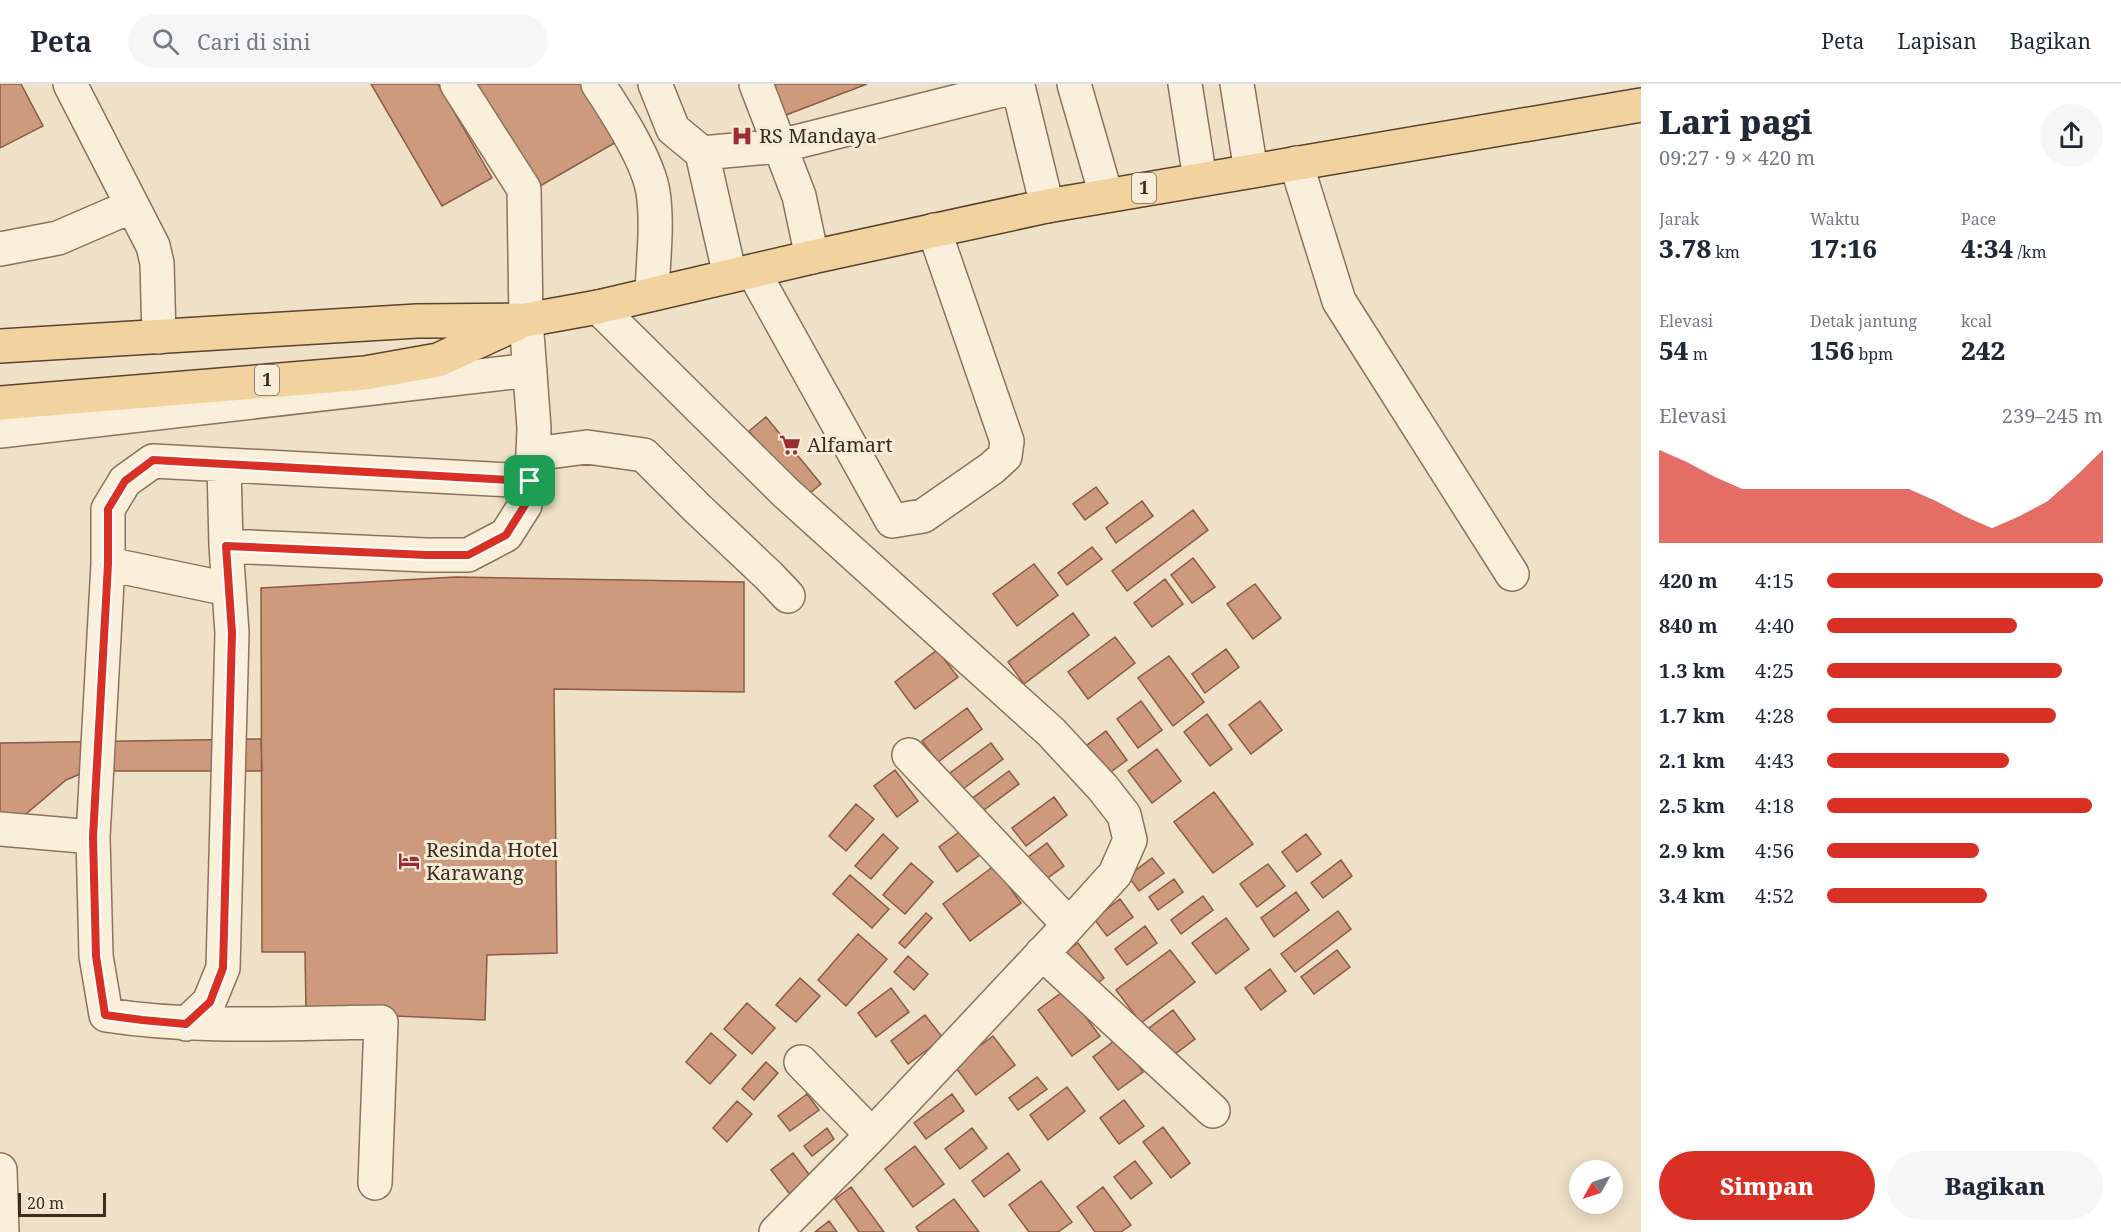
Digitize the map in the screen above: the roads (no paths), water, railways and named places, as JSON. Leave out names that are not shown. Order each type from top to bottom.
[{"type":"main road","name":"1","points":[[0,346],[417,321],[526,320],[598,307],[812,257],[1047,206],[1641,105]]},
{"type":"main road","name":"1","points":[[0,403],[366,373],[438,360],[526,320]]},
{"type":"street","points":[[70,84],[153,246],[157,263],[159,337]]},
{"type":"street","points":[[226,546],[468,555],[506,535],[525,505],[534,428],[526,320],[524,189],[457,84]]},
{"type":"street","points":[[598,84],[622,122],[653,189],[655,213],[652,294]]},
{"type":"street","points":[[655,84],[673,129],[702,153],[742,273],[892,521],[923,516],[992,468],[1005,456],[1007,441],[933,230]]},
{"type":"street","points":[[756,84],[799,196],[812,257]]},
{"type":"street","points":[[1074,84],[1106,195]]},
{"type":"street","points":[[1185,84],[1200,179]]},
{"type":"street","points":[[1237,84],[1251,171]]},
{"type":"street","points":[[702,153],[780,146],[1018,86],[1047,206]]},
{"type":"street","points":[[1296,163],[1339,301],[1512,574]]},
{"type":"street","points":[[0,249],[58,238],[132,206]]},
{"type":"street","points":[[598,307],[785,492],[1051,732],[1103,788],[1124,815],[1130,840],[1115,874],[1069,925],[872,1135],[776,1232]]},
{"type":"street","points":[[0,431],[530,370]]},
{"type":"street","points":[[375,1183],[381,1022],[186,1024],[105,1015],[96,956],[93,837],[108,564],[108,509],[125,481],[153,460],[224,465],[531,468],[587,447],[644,454],[788,596]]},
{"type":"street","points":[[186,1024],[210,1002],[223,968],[232,633],[228,589],[224,465]]},
{"type":"street","points":[[108,564],[228,589]]},
{"type":"street","points":[[909,755],[1069,925]]},
{"type":"street","points":[[0,829],[93,837]]},
{"type":"street","points":[[1042,953],[1213,1111]]},
{"type":"street","points":[[801,1062],[872,1135]]},
{"type":"street","points":[[1,1188],[2,1232]]},
{"type":"place","name":"RS Mandaya","points":[[742,136]]},
{"type":"place","name":"Alfamart","points":[[790,445]]},
{"type":"place","name":"Resinda Hotel Karawang","points":[[409,861]]}]
